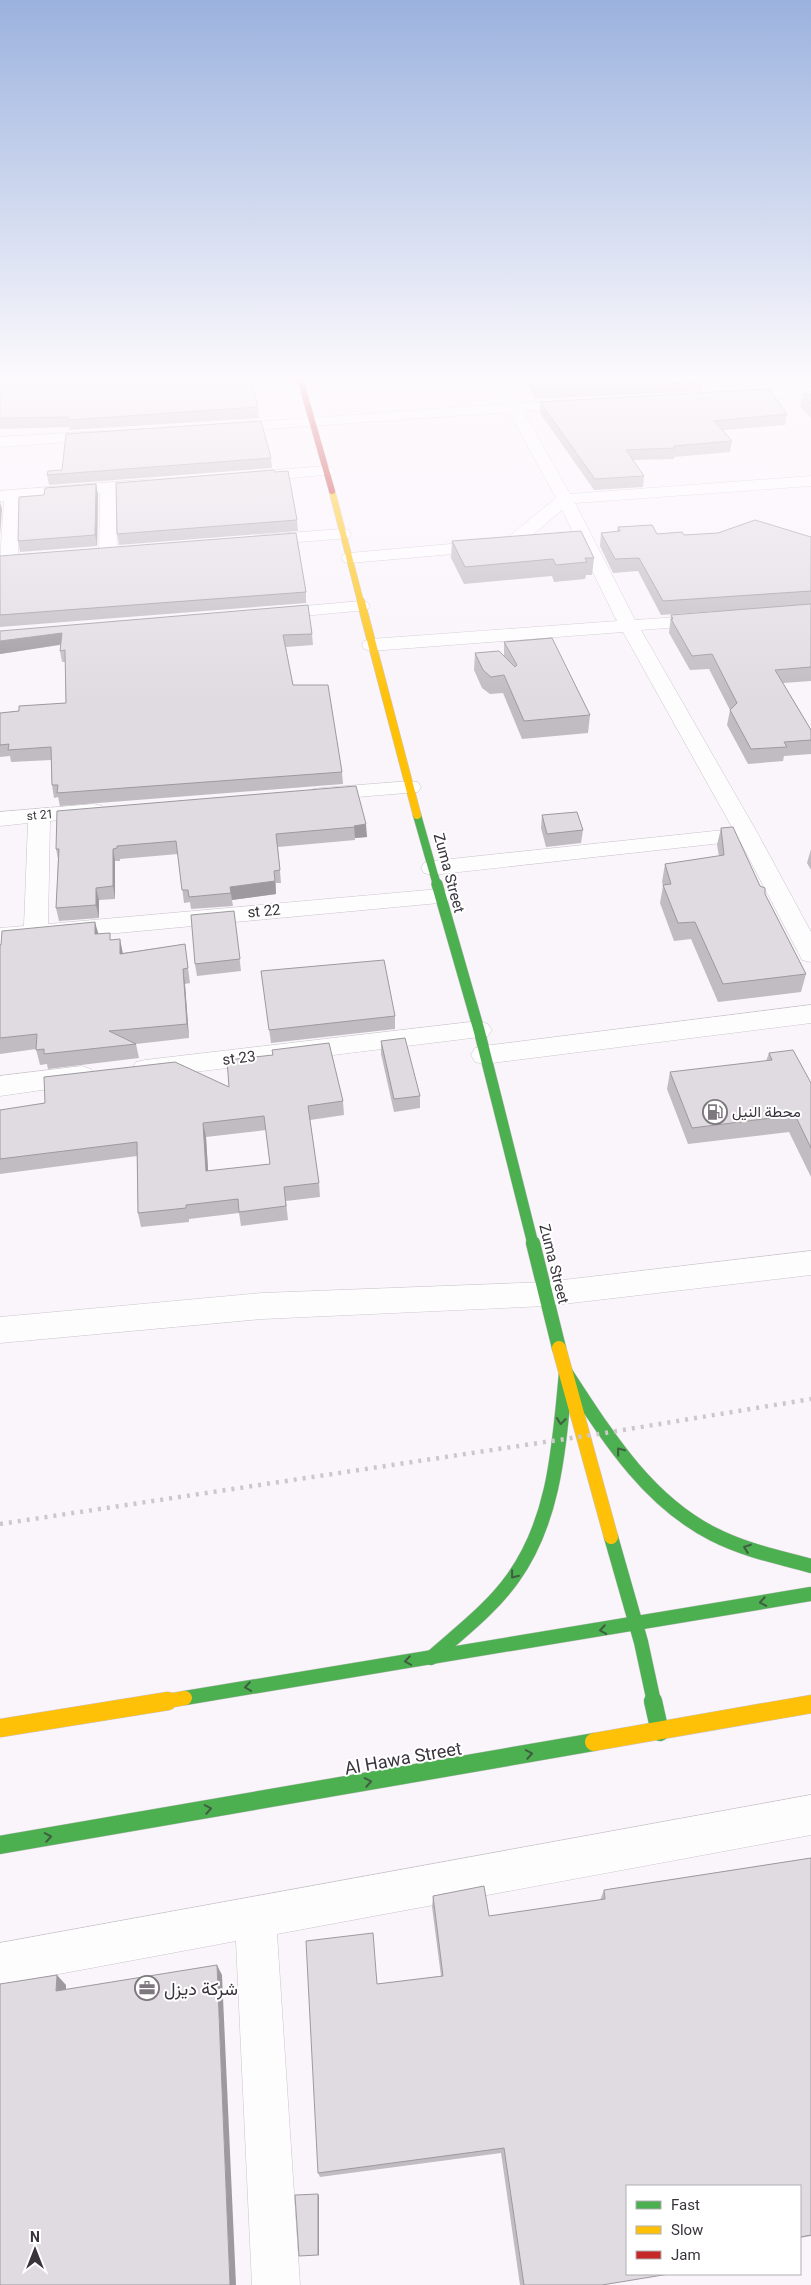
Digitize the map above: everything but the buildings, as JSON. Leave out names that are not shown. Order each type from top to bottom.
[{"type":"main road","name":"Zuma Street","points":[[331,489],[371,645],[481,1043],[566,1373],[636,1624],[660,1732]]},
{"type":"main road","points":[[566,1373],[605,1433],[642,1477],[675,1510],[712,1533],[753,1550],[811,1566]]},
{"type":"main road","points":[[430,1658],[499,1594],[522,1565],[535,1540],[553,1480],[566,1373]]},
{"type":"main road","points":[[0,1728],[811,1594]]},
{"type":"main road","name":"Al Hawa Street","points":[[0,1845],[660,1732],[811,1704]]},
{"type":"street","points":[[27,559],[4,561],[6,496],[100,489]]},
{"type":"street","points":[[108,489],[100,553],[127,551]]},
{"type":"street","points":[[559,489],[629,626],[747,834],[811,954]]},
{"type":"street","points":[[350,558],[510,544],[565,499],[707,489]]},
{"type":"street","points":[[242,542],[343,534]]},
{"type":"street","points":[[254,615],[361,606]]},
{"type":"street","points":[[371,645],[725,618]]},
{"type":"street","points":[[302,795],[410,787]]},
{"type":"street","name":"st 21","points":[[0,818],[117,809]]},
{"type":"street","points":[[36,932],[39,815]]},
{"type":"street","points":[[432,868],[747,834]]},
{"type":"street","name":"st 22","points":[[0,936],[439,896]]},
{"type":"street","name":"st 23","points":[[0,1086],[115,1072],[811,1014]]},
{"type":"street","points":[[0,1330],[262,1306],[546,1294],[811,1263]]},
{"type":"street","points":[[0,1964],[811,1815]]},
{"type":"street","points":[[255,1917],[276,2285]]},
{"type":"railway","points":[[0,1524],[605,1433],[811,1399]]},
{"type":"traffic: fast","points":[[417,815],[479,1030],[559,1348]]},
{"type":"traffic: fast","points":[[566,1373],[612,1442],[629,1464],[667,1504],[713,1534],[761,1552],[811,1566]]},
{"type":"traffic: fast","points":[[431,1658],[494,1600],[513,1578],[528,1555],[539,1531],[553,1480],[558,1453],[566,1373]]},
{"type":"traffic: fast","points":[[611,1537],[641,1642],[660,1732]]},
{"type":"traffic: fast","points":[[185,1698],[811,1594]]},
{"type":"traffic: fast","points":[[0,1845],[594,1742]]},
{"type":"traffic: slow","points":[[332,491],[417,815]]},
{"type":"traffic: slow","points":[[559,1348],[611,1537]]},
{"type":"traffic: slow","points":[[0,1728],[185,1698]]},
{"type":"traffic: slow","points":[[594,1742],[811,1704]]},
{"type":"place","name":"محطة النيل","points":[[715,1112]]},
{"type":"place","name":"شركة ديزل","points":[[147,1988]]}]
